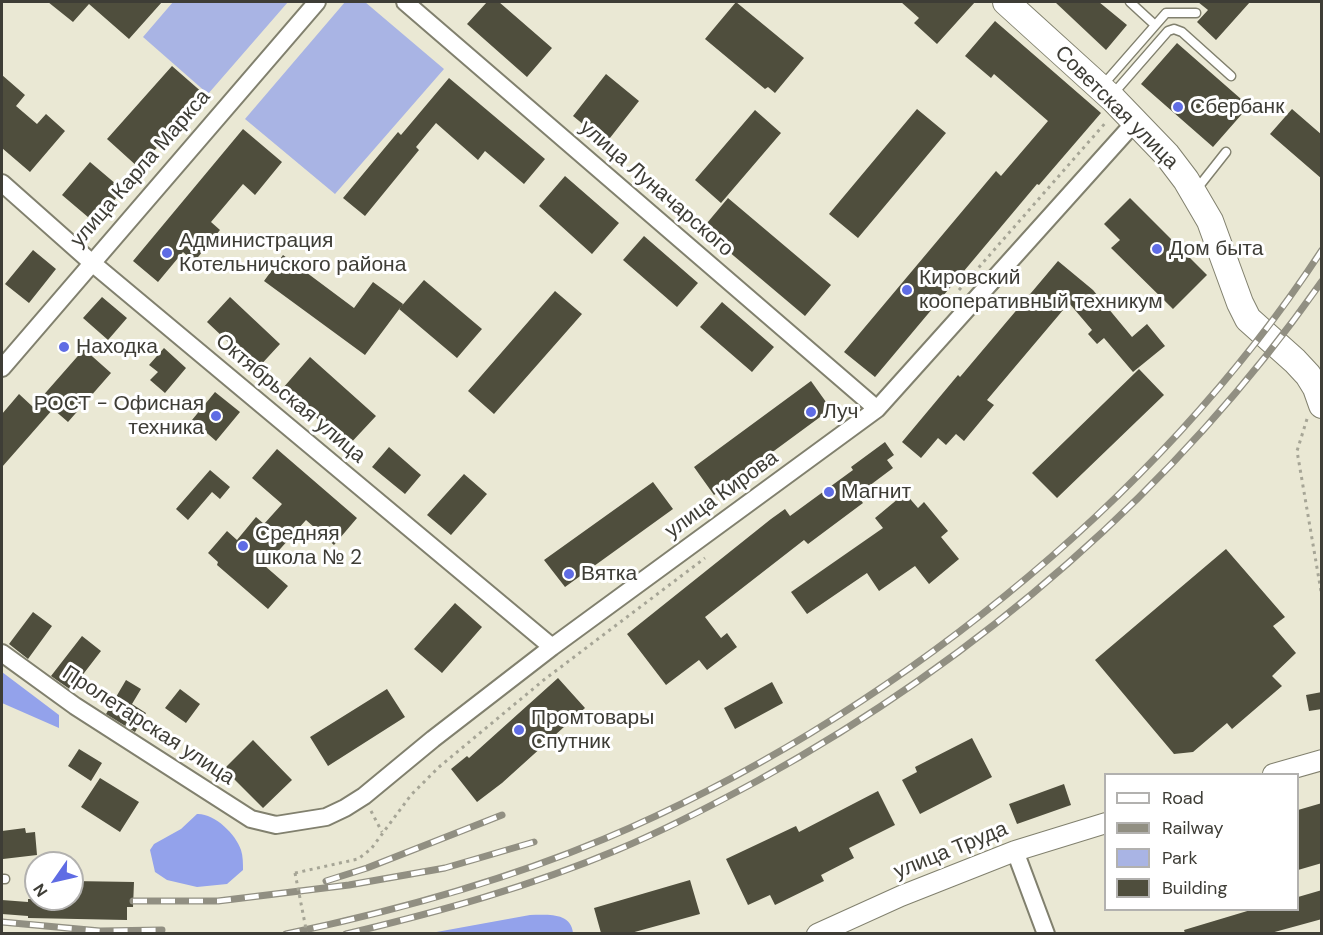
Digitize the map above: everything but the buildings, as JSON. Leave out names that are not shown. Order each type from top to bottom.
[{"type":"main road","name":"Советская улица","points":[[1006,2],[1106,92],[1167,155],[1194,193],[1210,221],[1248,319],[1308,375],[1317,399]]},
{"type":"street","name":"улица Карла Маркса","points":[[2,368],[317,2]]},
{"type":"street","name":"улица Луначарского","points":[[405,2],[877,410]]},
{"type":"street","name":"улица Кирова","points":[[276,825],[326,817],[364,796],[433,739],[552,647],[877,410],[1135,122]]},
{"type":"street","name":"Октябрьская улица","points":[[2,183],[91,262],[552,647]]},
{"type":"street","name":"Пролетарская улица","points":[[2,653],[75,706],[240,813],[258,821],[276,825]]},
{"type":"street","points":[[1276,773],[1322,760]]},
{"type":"street","name":"улица Труда","points":[[817,933],[901,896],[1015,851],[1104,824]]},
{"type":"street","points":[[1015,851],[1046,933]]},
{"type":"lane","points":[[1130,2],[1155,25]]},
{"type":"lane","points":[[1106,92],[1166,13],[1196,13]]},
{"type":"lane","points":[[1106,92],[1168,31],[1174,29],[1182,32],[1231,76]]},
{"type":"lane","points":[[1194,193],[1226,152]]},
{"type":"path","points":[[1317,399],[1297,451],[1322,597]]},
{"type":"path","points":[[307,933],[296,873],[358,859],[372,849],[382,832],[411,795],[439,767],[545,679],[688,570]]},
{"type":"path","points":[[364,796],[382,832]]},
{"type":"green space","points":[[173,2],[288,2],[208,94],[143,37]]},
{"type":"green space","points":[[345,2],[365,2],[444,69],[335,194],[245,119]]},
{"type":"shaded area","points":[[2,672],[59,715],[59,728],[2,703]]},
{"type":"shaded area","points":[[197,814],[210,817],[224,826],[234,837],[241,850],[243,870],[227,884],[197,887],[167,880],[155,872],[150,850],[154,844],[181,829]]},
{"type":"shaded area","points":[[530,915],[551,915],[563,918],[568,921],[573,933],[431,933]]},
{"type":"railway","points":[[286,934],[367,916],[447,894],[526,869],[604,839],[708,790],[810,733],[910,668],[1005,596],[1096,517],[1179,432],[1255,343],[1322,250]]},
{"type":"railway","points":[[346,934],[449,908],[517,887],[635,842],[757,781],[839,733],[918,681],[995,624],[1068,563],[1138,498],[1203,430],[1265,357],[1322,281]]},
{"type":"railway","points":[[326,881],[367,868],[502,815]]},
{"type":"railway","points":[[133,901],[218,901],[349,885],[445,868],[534,842]]},
{"type":"railway","points":[[2,922],[100,931],[162,930]]},
{"type":"place","name":"Сбербанк","points":[[1178,107]]},
{"type":"place","name":"Дом быта","points":[[1157,249]]},
{"type":"place","name":"Администрация Котельничского района","points":[[167,253]]},
{"type":"place","name":"Кировский кооперативный техникум","points":[[907,290]]},
{"type":"place","name":"Находка","points":[[64,347]]},
{"type":"place","name":"Луч","points":[[811,412]]},
{"type":"place","name":"РОСТ - Офисная техника","points":[[216,416]]},
{"type":"place","name":"Магнит","points":[[829,492]]},
{"type":"place","name":"Средняя школа № 2","points":[[243,546]]},
{"type":"place","name":"Вятка","points":[[569,574]]},
{"type":"place","name":"Промтовары Спутник","points":[[519,730]]}]
